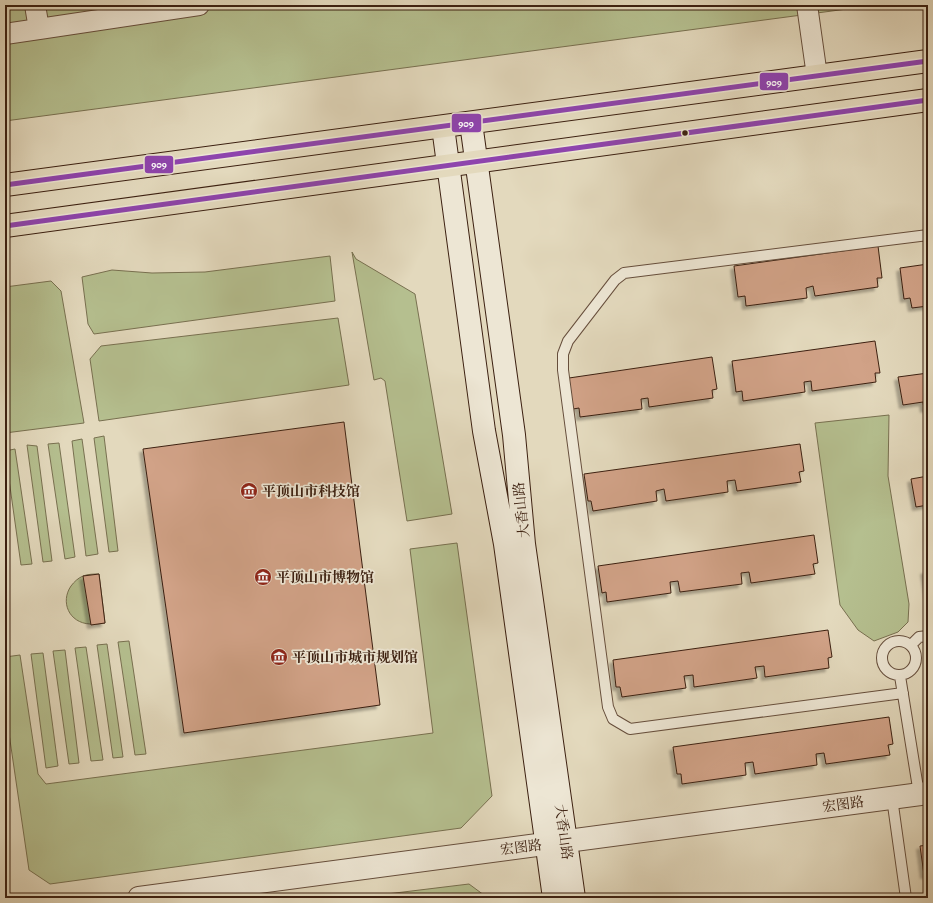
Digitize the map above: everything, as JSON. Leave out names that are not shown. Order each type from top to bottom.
[{"type":"main road","points":[[5,185],[928,61]]},
{"type":"main road","points":[[5,226],[476,163],[928,100]]},
{"type":"main road","name":"大香山路","points":[[471,123],[514,435],[524,544],[556,843],[554,898]]},
{"type":"main road","name":"大香山路","points":[[443,127],[484,431],[505,544],[556,843],[574,898]]},
{"type":"main road","name":"宏图路","points":[[139,898],[924,793]]},
{"type":"street","points":[[36,5],[39,29]]},
{"type":"street","points":[[5,34],[199,5]]},
{"type":"street","points":[[806,5],[817,76]]},
{"type":"lane","points":[[903,693],[630,730],[613,719],[608,707],[563,370],[563,354],[568,341],[615,280],[624,273],[928,234]]},
{"type":"lane","points":[[911,645],[919,637],[928,636]]},
{"type":"lane","points":[[900,641],[911,645],[916,655],[916,661],[911,672],[900,676],[894,675],[885,669],[882,659],[885,648],[894,642],[900,641]]},
{"type":"lane","points":[[900,676],[924,793]]},
{"type":"lane","points":[[892,798],[906,898]]},
{"type":"green space","points":[[5,5],[877,5],[5,121]]},
{"type":"green space","points":[[352,252],[356,259],[415,294],[452,514],[407,521],[385,381],[381,378],[374,380]]},
{"type":"green space","points":[[330,256],[335,301],[94,334],[88,324],[82,277],[112,270],[152,273],[205,272]]},
{"type":"green space","points":[[51,281],[61,291],[84,423],[5,433],[5,287]]},
{"type":"green space","points":[[338,318],[349,385],[99,421],[90,359],[101,346]]},
{"type":"green space","points":[[889,415],[888,476],[909,604],[908,622],[898,632],[874,641],[858,630],[840,605],[815,423]]},
{"type":"green space","points":[[104,436],[118,551],[109,552],[94,438]]},
{"type":"green space","points":[[82,439],[98,554],[86,556],[72,441]]},
{"type":"green space","points":[[59,443],[75,557],[65,559],[48,444]]},
{"type":"green space","points":[[27,445],[37,446],[52,561],[43,562]]},
{"type":"green space","points":[[15,449],[32,564],[21,565],[5,451]]},
{"type":"green space","points":[[457,543],[492,796],[461,828],[50,884],[29,870],[5,706],[5,657],[20,655],[38,774],[46,784],[433,733],[410,549]]},
{"type":"green space","points":[[99,574],[105,623],[83,623],[72,616],[68,611],[66,599],[68,592],[79,578],[87,575]]},
{"type":"green space","points":[[129,641],[146,754],[135,755],[118,642]]},
{"type":"green space","points":[[107,644],[123,757],[113,758],[97,645]]},
{"type":"green space","points":[[86,647],[103,760],[91,761],[75,648]]},
{"type":"green space","points":[[65,650],[79,763],[69,764],[53,651]]},
{"type":"green space","points":[[43,653],[58,766],[46,768],[31,654]]},
{"type":"green space","points":[[469,884],[488,898],[354,898]]},
{"type":"building","points":[[878,246],[882,278],[877,278],[878,287],[815,296],[813,286],[806,288],[807,298],[746,306],[745,296],[738,297],[734,266]]},
{"type":"building","points":[[928,264],[928,306],[912,308],[910,298],[904,299],[900,268]]},
{"type":"building","points":[[875,341],[880,373],[875,373],[876,382],[812,391],[811,381],[804,382],[805,392],[743,401],[742,391],[736,392],[732,361]]},
{"type":"building","points":[[712,357],[717,389],[712,390],[713,398],[649,407],[648,398],[641,399],[642,409],[580,417],[579,408],[573,409],[569,378]]},
{"type":"building","points":[[928,373],[928,408],[924,409],[923,402],[903,405],[898,377]]},
{"type":"building","name":"平顶山市博物馆","points":[[344,422],[380,705],[184,733],[143,449]]},
{"type":"building","points":[[800,444],[804,471],[799,472],[801,482],[737,491],[735,480],[727,481],[728,492],[666,501],[664,489],[656,491],[657,501],[593,511],[591,501],[588,501],[584,474]]},
{"type":"building","points":[[928,476],[928,505],[916,507],[911,479]]},
{"type":"building","points":[[814,535],[818,563],[813,564],[815,574],[751,583],[749,572],[741,573],[742,584],[680,592],[678,581],[670,582],[671,593],[607,602],[606,592],[602,593],[598,566]]},
{"type":"building","points":[[928,570],[928,595],[924,571]]},
{"type":"building","points":[[99,574],[105,623],[91,625],[83,576]]},
{"type":"building","points":[[828,630],[832,657],[828,658],[829,668],[765,677],[764,666],[755,667],[757,678],[694,687],[693,675],[684,676],[686,688],[622,697],[620,687],[616,687],[613,660]]},
{"type":"building","points":[[889,717],[893,744],[888,745],[890,755],[826,764],[824,753],[816,754],[817,765],[755,774],[753,762],[745,763],[746,775],[682,784],[681,774],[677,774],[673,747]]},
{"type":"building","points":[[928,845],[928,875],[924,875],[920,846]]},
{"type":"transit line","name":"909","points":[[5,185],[928,61]]},
{"type":"transit line","name":"909","points":[[5,226],[928,100]]},
{"type":"place","name":"平顶山市科技馆","points":[[249,491]]},
{"type":"place","name":"平顶山市博物馆","points":[[263,577]]},
{"type":"place","name":"平顶山市城市规划馆","points":[[279,657]]}]
